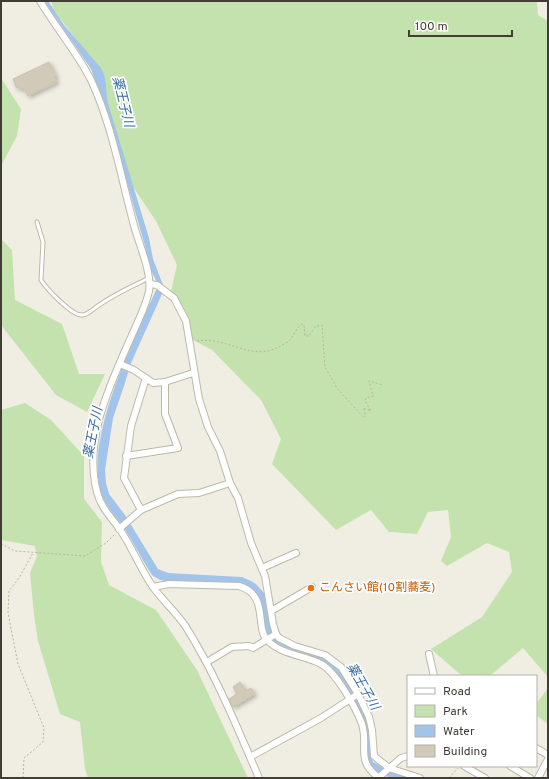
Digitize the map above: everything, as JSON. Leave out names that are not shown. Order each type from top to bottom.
[{"type":"street","points":[[40,1],[51,20],[79,58],[92,82],[110,132],[152,282],[142,313],[120,364],[100,417],[95,442],[94,476],[101,505],[120,527],[153,587],[178,616],[216,678],[259,778]]},
{"type":"street","points":[[152,282],[166,290],[180,307],[186,321],[193,372],[199,399],[208,427],[220,451],[230,483],[238,498],[251,543],[262,568],[276,634],[280,638],[295,646],[325,655],[343,670],[358,694],[370,724],[374,756],[389,768],[420,778]]},
{"type":"street","points":[[120,364],[134,370],[153,383],[166,382],[193,372]]},
{"type":"street","points":[[141,510],[124,478],[131,426],[146,378]]},
{"type":"street","points":[[126,456],[178,448],[165,414],[166,382]]},
{"type":"street","points":[[120,527],[141,510],[178,494],[199,493],[230,483]]},
{"type":"street","points":[[262,568],[296,553]]},
{"type":"street","points":[[153,587],[169,584],[240,586],[249,590],[258,601],[263,631],[267,640],[292,654],[321,664],[335,676],[362,725],[364,735],[363,757],[366,765],[379,778],[389,768],[407,757]]},
{"type":"street","points":[[271,611],[312,587]]},
{"type":"street","points":[[258,601],[269,597]]},
{"type":"street","points":[[206,662],[232,647],[249,646],[252,648],[276,634]]},
{"type":"street","points":[[292,654],[295,646]]},
{"type":"street","points":[[429,654],[434,675]]},
{"type":"street","points":[[335,676],[343,670]]},
{"type":"street","points":[[250,757],[321,718],[358,694]]},
{"type":"street","points":[[537,749],[548,755]]},
{"type":"street","points":[[538,778],[548,759]]},
{"type":"street","points":[[466,767],[485,778]]},
{"type":"street","points":[[512,767],[530,778]]},
{"type":"lane","points":[[37,222],[43,242],[41,280],[69,310],[75,314],[82,315],[88,313],[110,297],[152,282]]},
{"type":"path","points":[[190,342],[206,339],[221,342],[246,351],[256,353],[264,352],[274,350],[289,341],[297,328],[302,324],[304,325],[305,336],[309,336],[319,324],[322,325],[325,367],[336,388],[364,418],[366,416],[364,408],[371,411],[364,401],[366,398],[373,396],[369,381],[383,385]]},
{"type":"path","points":[[1,544],[15,551],[86,556],[106,543],[120,527]]},
{"type":"path","points":[[23,778],[24,758],[43,742],[44,728],[18,664],[8,613],[7,595],[33,553]]},
{"type":"path","points":[[449,778],[459,767]]},
{"type":"green space","points":[[51,1],[537,1],[538,15],[548,21],[548,677],[523,648],[491,675],[461,675],[431,649],[482,617],[512,572],[509,552],[487,543],[447,566],[441,561],[451,537],[448,510],[428,512],[417,534],[389,532],[371,510],[336,530],[272,464],[281,439],[261,400],[212,350],[191,339],[170,296],[177,265],[156,221],[125,175],[97,74],[77,40],[54,11]]},
{"type":"green space","points":[[1,78],[21,109],[17,136],[1,166]]},
{"type":"green space","points":[[1,239],[12,250],[15,300],[62,324],[79,374],[105,374],[87,412],[56,395],[1,325]]},
{"type":"green space","points":[[25,403],[51,420],[84,456],[84,499],[102,522],[101,562],[109,585],[156,610],[197,670],[248,778],[88,778],[85,769],[80,722],[60,714],[38,641],[30,573],[37,556],[35,546],[1,540],[1,410]]},
{"type":"green space","points":[[548,688],[548,724],[537,716],[537,703]]},
{"type":"water","points":[[44,1],[48,1],[64,25],[103,72],[106,81],[108,103],[149,238],[153,259],[163,285],[162,294],[131,363],[113,418],[105,470],[109,494],[125,515],[158,569],[168,573],[242,577],[256,584],[265,594],[273,633],[322,656],[340,672],[349,683],[365,714],[373,762],[393,772],[413,778],[398,778],[382,775],[366,762],[365,731],[331,669],[270,640],[265,627],[259,601],[251,589],[243,584],[232,582],[174,583],[162,580],[152,575],[128,534],[103,498],[98,471],[99,445],[105,418],[125,361],[157,288],[157,282],[148,265],[145,246],[110,123],[91,69]]},
{"type":"building","points":[[49,62],[56,76],[54,77],[57,82],[28,96],[25,90],[16,87],[13,79]]},
{"type":"building","points":[[240,682],[246,691],[251,688],[255,694],[233,707],[229,699],[237,694],[233,687]]},
{"type":"place","name":"こんさい館(10割蕎麦)","points":[[311,588]]},
{"type":"water label","name":"薬王子川","points":[[122,102]]},
{"type":"water label","name":"薬王子川","points":[[94,433]]},
{"type":"water label","name":"薬王子川","points":[[362,687]]}]
